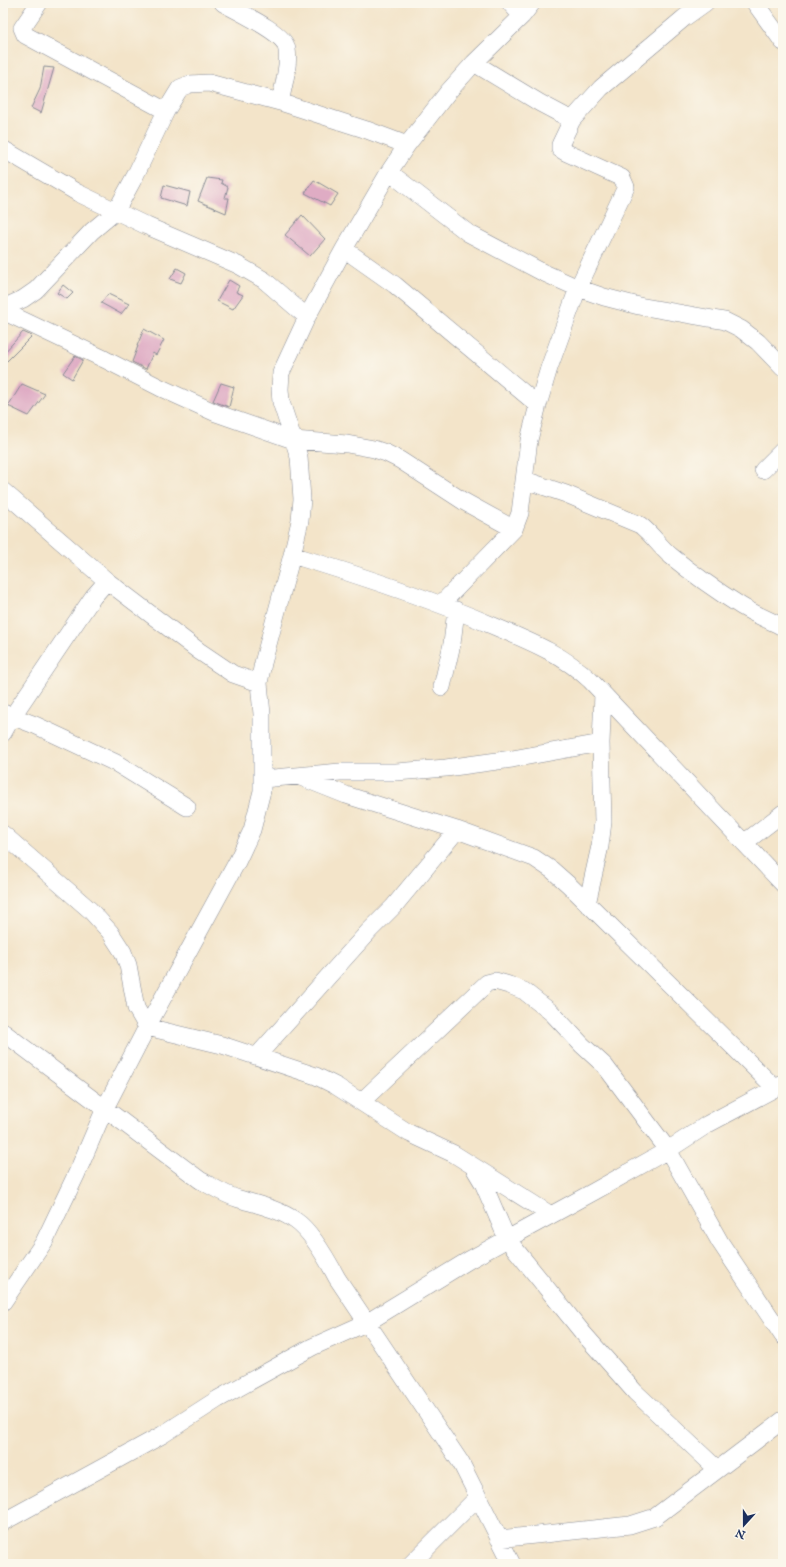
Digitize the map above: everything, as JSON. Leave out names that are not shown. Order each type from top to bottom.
[{"type":"street","points":[[39,3],[22,28],[25,35],[166,111]]},
{"type":"street","points":[[223,3],[268,29],[282,39],[287,48],[287,62],[280,102]]},
{"type":"street","points":[[510,3],[522,16]]},
{"type":"street","points":[[3,1302],[44,1242],[77,1173],[105,1108],[245,845],[252,830],[260,804],[263,779],[262,714],[259,684],[263,663],[300,521],[302,499],[299,457],[281,402],[281,373],[307,317],[344,249],[389,172],[407,145],[448,92],[474,63],[522,16],[532,3]]},
{"type":"street","points":[[442,687],[452,644],[449,607],[514,529],[520,513],[529,440],[538,405],[578,288],[626,187],[622,178],[560,149],[560,145],[572,120],[601,88],[684,18],[705,3]]},
{"type":"street","points":[[755,3],[783,42]]},
{"type":"street","points":[[474,63],[533,99],[572,120]]},
{"type":"street","points":[[3,308],[23,299],[36,290],[92,231],[116,211],[135,176],[166,111],[180,88],[190,84],[209,83],[280,102],[367,130],[407,145]]},
{"type":"street","points":[[3,149],[78,193],[238,265],[264,280],[307,317]]},
{"type":"street","points":[[389,172],[468,233],[542,272],[578,288],[604,297],[639,306],[725,321],[741,329],[758,342],[783,368]]},
{"type":"street","points":[[344,249],[395,285],[538,405]]},
{"type":"street","points":[[3,311],[104,358],[161,388],[216,413],[293,440],[348,444],[386,453],[400,460],[463,501],[514,529]]},
{"type":"street","points":[[763,470],[783,450]]},
{"type":"street","points":[[525,480],[566,494],[640,525],[671,556],[704,581],[742,607],[783,627]]},
{"type":"street","points":[[3,491],[107,582],[199,651],[233,674],[259,684]]},
{"type":"street","points":[[292,555],[363,576],[449,607],[546,648],[568,661],[603,694],[783,884]]},
{"type":"street","points":[[3,733],[8,715],[94,597],[107,582]]},
{"type":"street","points":[[587,904],[600,846],[603,822],[601,743],[603,694]]},
{"type":"street","points":[[8,715],[35,725],[116,763],[187,807]]},
{"type":"street","points":[[263,779],[340,772],[396,772],[446,768],[601,743]]},
{"type":"street","points":[[3,1522],[155,1438],[218,1399],[312,1347],[368,1322],[470,1260],[668,1150],[708,1124],[779,1086],[552,870],[534,858],[457,830],[346,795],[298,776]]},
{"type":"street","points":[[744,843],[783,813]]},
{"type":"street","points":[[257,1056],[369,931],[394,906],[457,830]]},
{"type":"street","points":[[3,834],[90,910],[110,932],[123,952],[128,965],[136,1008],[147,1027],[222,1045],[316,1076],[336,1086],[409,1133],[454,1154],[551,1215]]},
{"type":"street","points":[[361,1102],[487,983],[495,981],[524,991],[552,1013],[582,1045],[605,1066],[668,1150],[720,1242],[783,1336]]},
{"type":"street","points":[[3,1032],[200,1180],[223,1193],[282,1212],[297,1222],[329,1263],[337,1278],[368,1322],[461,1463],[512,1564]]},
{"type":"street","points":[[473,1166],[483,1183],[507,1239],[583,1333],[636,1392],[717,1469]]},
{"type":"street","points":[[499,1539],[630,1525],[655,1517],[783,1420]]},
{"type":"street","points":[[411,1564],[478,1497]]},
{"type":"building","points":[[44,67],[54,68],[41,113],[31,108],[40,89]]},
{"type":"building","points":[[207,178],[222,180],[221,183],[228,187],[225,198],[229,198],[226,213],[198,201]]},
{"type":"building","points":[[314,180],[338,194],[330,206],[305,193]]},
{"type":"building","points":[[164,185],[190,192],[187,206],[161,198]]},
{"type":"building","points":[[302,215],[325,239],[310,256],[285,235]]},
{"type":"building","points":[[177,268],[186,273],[181,283],[170,279]]},
{"type":"building","points":[[229,280],[239,286],[236,292],[243,295],[233,309],[217,301]]},
{"type":"building","points":[[63,285],[73,293],[67,299],[57,293]]},
{"type":"building","points":[[108,294],[129,304],[121,314],[101,303]]},
{"type":"building","points":[[144,329],[164,340],[156,355],[153,353],[146,369],[132,362]]},
{"type":"building","points":[[23,332],[32,336],[7,361],[3,357],[3,354]]},
{"type":"building","points":[[75,356],[83,360],[72,379],[63,373]]},
{"type":"building","points":[[221,383],[234,387],[229,407],[213,401]]},
{"type":"building","points":[[22,384],[45,394],[29,416],[8,406]]}]
